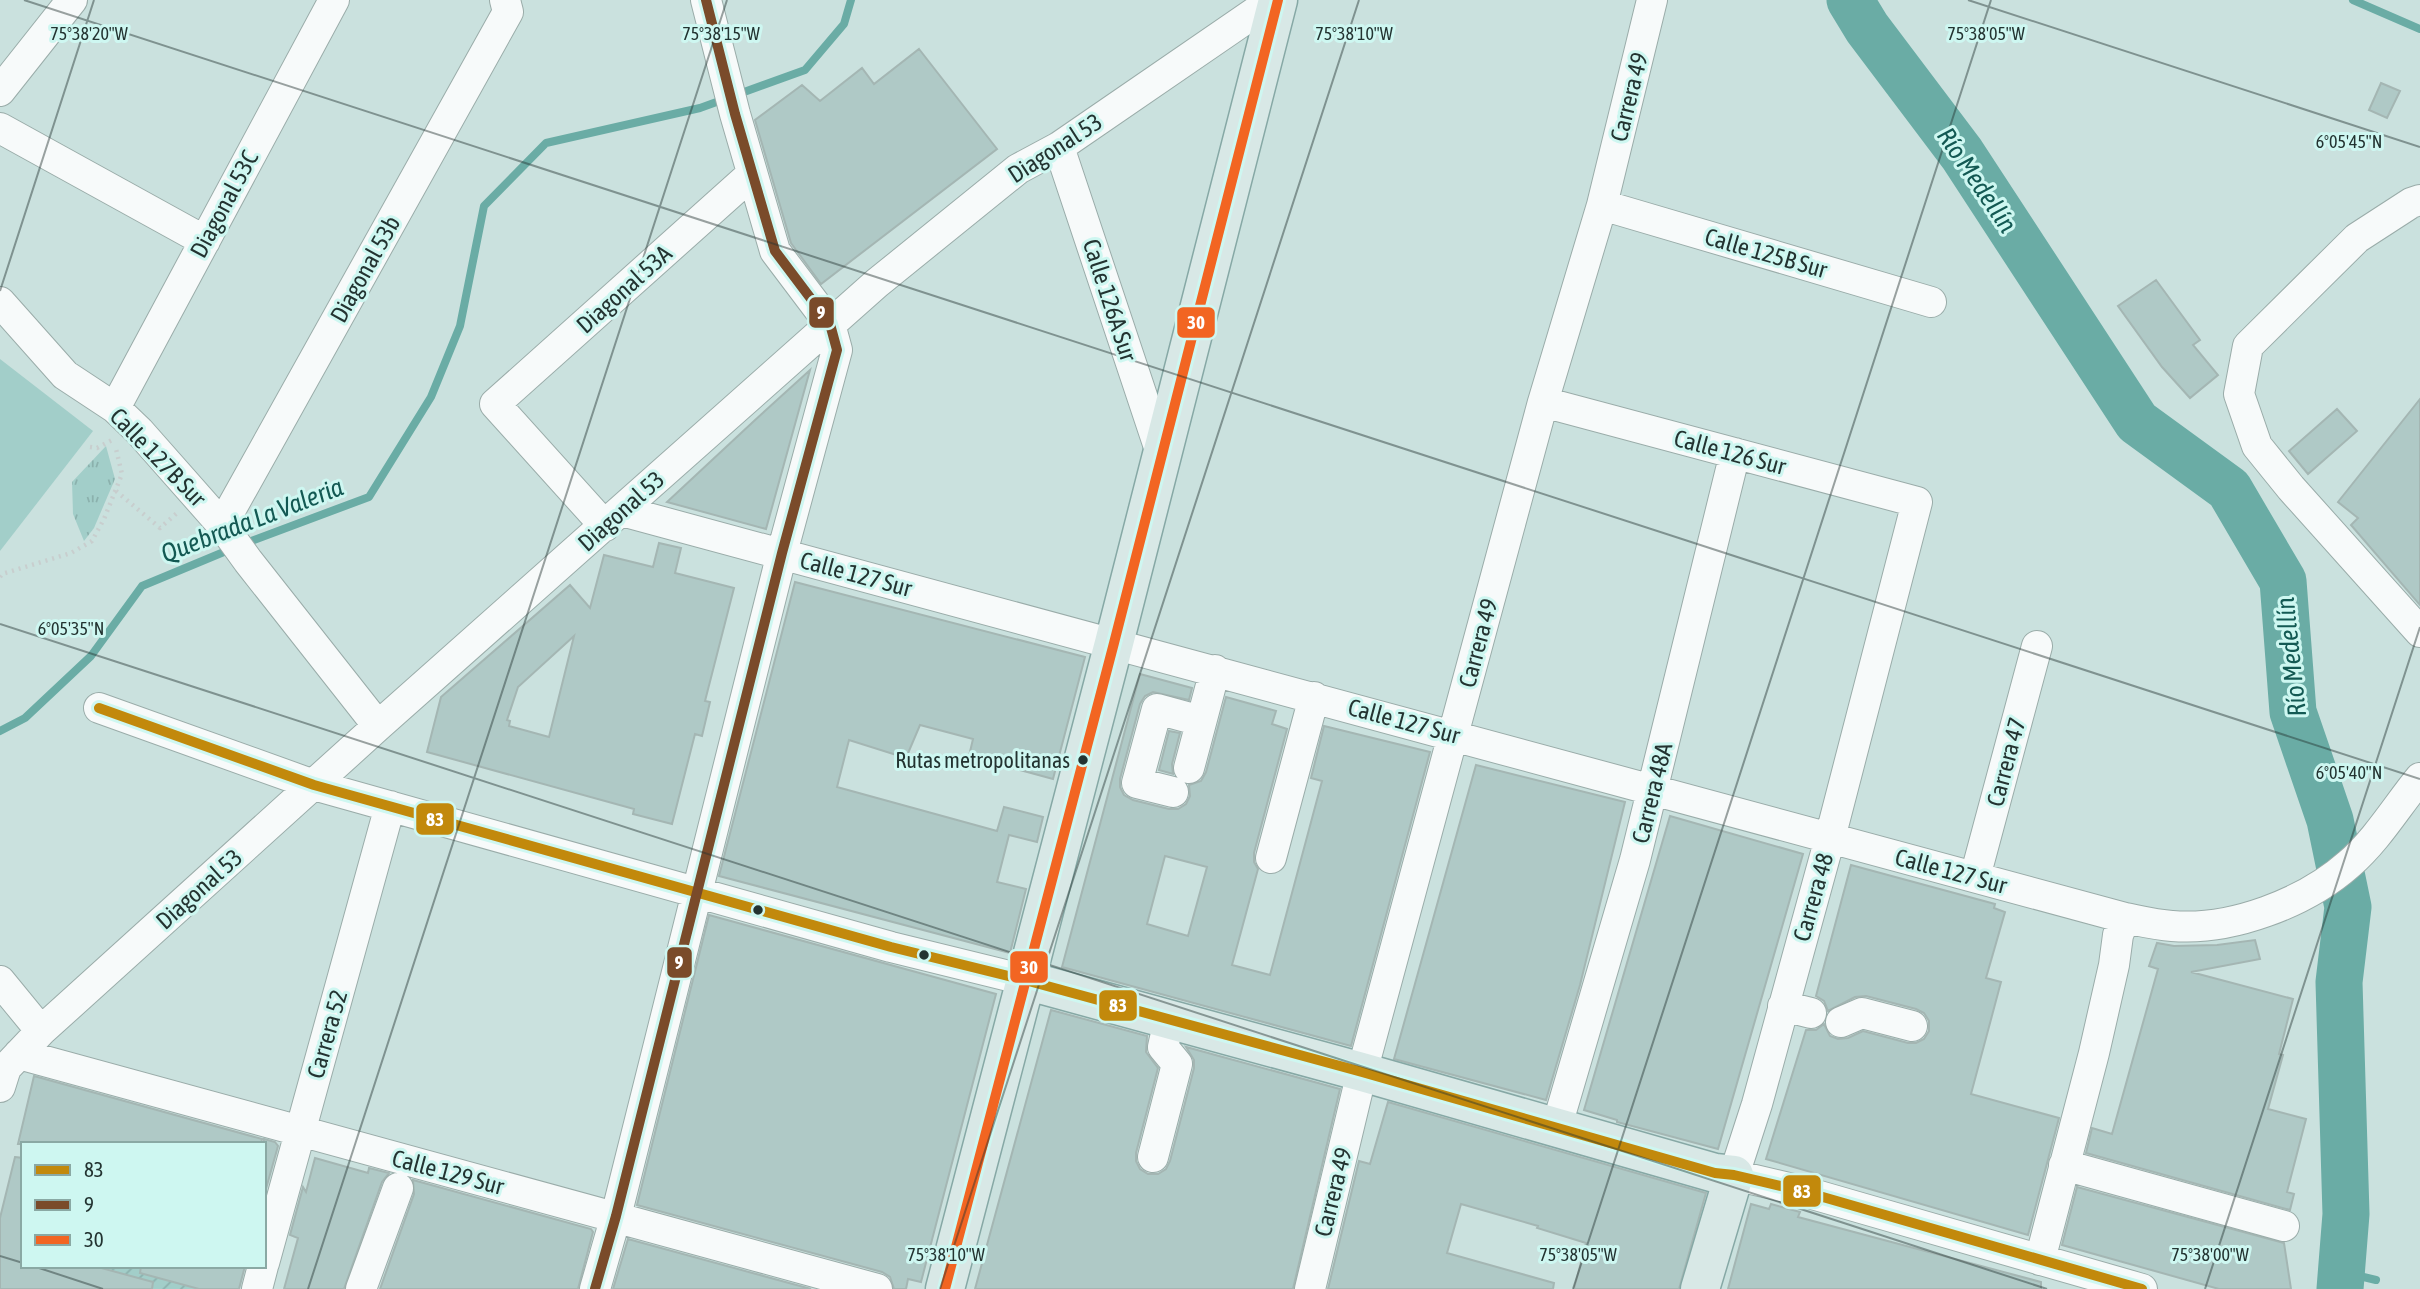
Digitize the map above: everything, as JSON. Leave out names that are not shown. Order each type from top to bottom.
[{"type":"main road","points":[[945,1289],[1114,643],[1275,0]]},
{"type":"main road","points":[[1025,980],[1362,1072],[1715,1173],[1734,1175]]},
{"type":"main road","name":"Carrera 48","points":[[1700,1289],[1734,1175]]},
{"type":"street","points":[[0,91],[72,0]]},
{"type":"street","name":"Diagonal 53C","points":[[112,418],[334,0]]},
{"type":"street","points":[[595,1289],[616,1216],[782,554],[837,350],[830,324],[775,251],[735,114],[706,0]]},
{"type":"street","name":"Diagonal 53","points":[[6,1069],[41,1031],[877,283],[1018,169],[1059,147],[1275,0]]},
{"type":"street","name":"Carrera 49","points":[[1310,1289],[1362,1072],[1543,402],[1602,205],[1653,0]]},
{"type":"street","name":"Diagonal 53b","points":[[225,529],[507,6]]},
{"type":"street","points":[[0,128],[205,241]]},
{"type":"street","name":"Calle 126A Sur","points":[[1059,147],[1161,453]]},
{"type":"street","name":"Diagonal 53A","points":[[614,518],[495,404],[752,174]]},
{"type":"street","points":[[2420,200],[2357,238],[2248,346],[2239,394],[2257,446],[2291,488],[2420,632]]},
{"type":"street","name":"Calle 125B Sur","points":[[1602,205],[1931,302]]},
{"type":"street","name":"Calle 127B Sur","points":[[0,302],[65,375],[112,418],[139,431],[225,529],[379,726]]},
{"type":"street","name":"Calle 126 Sur","points":[[1543,402],[1917,502]]},
{"type":"street","name":"Carrera 48A","points":[[1556,1129],[1635,860],[1735,453]]},
{"type":"street","name":"Carrera 48","points":[[1734,1175],[1757,1104],[1797,1010],[1830,838],[1917,502]]},
{"type":"street","name":"Calle 127 Sur","points":[[614,518],[782,554],[2125,918],[2172,926],[2218,925],[2269,911],[2313,889],[2349,864],[2383,827],[2420,778]]},
{"type":"street","name":"Carrera 47","points":[[1975,877],[2037,646]]},
{"type":"street","points":[[1189,768],[1214,670]]},
{"type":"street","points":[[1271,858],[1314,697]]},
{"type":"street","points":[[99,708],[314,785],[696,890],[891,947],[1025,980]]},
{"type":"street","points":[[1173,792],[1138,783],[1157,709],[1201,721]]},
{"type":"street","name":"Carrera 52","points":[[266,1257],[390,806]]},
{"type":"street","points":[[2040,1260],[2094,1053],[2118,935],[2125,918]]},
{"type":"street","points":[[0,981],[41,1031]]},
{"type":"street","points":[[1841,1022],[1862,1013],[1912,1026]]},
{"type":"street","points":[[1153,1157],[1177,1064],[1163,1047],[1169,1020]]},
{"type":"street","name":"Calle 129 Sur","points":[[6,1069],[300,1132],[402,1176],[616,1216],[877,1289]]},
{"type":"street","points":[[2064,1165],[2284,1226]]},
{"type":"street","points":[[1734,1175],[1802,1191],[2142,1289]]},
{"type":"street","points":[[361,1289],[402,1176]]},
{"type":"street","name":"Carrera 52","points":[[257,1289],[263,1268]]},
{"type":"path","points":[[0,577],[2,574],[71,553],[92,541],[122,474],[113,439],[112,418]]},
{"type":"path","points":[[90,447],[97,448],[113,439]]},
{"type":"path","points":[[116,491],[160,528],[181,508]]},
{"type":"green space","points":[[0,359],[93,431],[0,551]]},
{"type":"green space","points":[[106,446],[115,479],[94,528],[84,541],[73,514],[72,482]]},
{"type":"green space","points":[[98,1268],[153,1268],[200,1289],[143,1289]]},
{"type":"building","points":[[919,49],[997,149],[821,284],[791,243],[755,120],[802,85],[820,101],[862,68],[874,84]]},
{"type":"building","points":[[2381,83],[2400,91],[2387,118],[2369,110]]},
{"type":"building","points":[[2156,280],[2200,340],[2193,345],[2218,375],[2190,398],[2162,367],[2118,306]]},
{"type":"building","points":[[810,370],[766,529],[667,502],[754,421]]},
{"type":"building","points":[[2420,399],[2420,605],[2351,525],[2358,518],[2338,502]]},
{"type":"building","points":[[2337,409],[2357,431],[2308,474],[2289,451]]},
{"type":"building","points":[[659,543],[681,548],[675,573],[734,588],[705,701],[710,702],[702,736],[695,734],[672,824],[633,814],[634,809],[427,752],[441,697],[570,585],[590,608],[604,555],[653,567]],"holes":[[[574,636],[549,737],[509,726],[510,721],[507,720],[518,687]]]},
{"type":"building","points":[[795,582],[1085,657],[1053,779],[969,756],[973,739],[920,725],[906,758],[849,740],[837,787],[997,831],[1004,807],[1043,817],[1037,842],[1009,835],[997,882],[1026,889],[1010,953],[719,876]]},
{"type":"building","points":[[1140,674],[1192,688],[1189,700],[1153,692],[1145,696],[1140,704],[1120,779],[1124,795],[1133,800],[1169,809],[1178,809],[1186,804],[1190,796],[1189,785],[1201,781],[1206,772],[1226,697],[1276,711],[1272,724],[1287,729],[1254,853],[1254,862],[1258,869],[1232,965],[1270,975],[1322,781],[1311,778],[1324,726],[1430,752],[1351,1046],[1062,967]],"holes":[[[1165,856],[1207,867],[1188,936],[1147,924]]]},
{"type":"building","points":[[1169,731],[1180,733],[1172,764],[1173,774],[1159,770]]},
{"type":"building","points":[[1476,765],[1625,802],[1580,985],[1546,1100],[1394,1059]]},
{"type":"building","points":[[1670,816],[1803,854],[1718,1149],[1617,1122],[1584,1110]]},
{"type":"building","points":[[1851,865],[1995,904],[1994,908],[2005,912],[1986,978],[2001,982],[1971,1094],[2059,1118],[2028,1235],[1766,1159],[1806,1030],[1816,1030],[1824,1024],[1830,1036],[1838,1039],[1863,1031],[1908,1043],[1924,1039],[1929,1031],[1929,1021],[1924,1013],[1916,1009],[1866,996],[1855,997],[1828,1011],[1824,1001],[1816,996]]},
{"type":"building","points":[[709,915],[996,994],[921,1282],[908,1279],[906,1289],[894,1289],[890,1277],[882,1272],[637,1205]]},
{"type":"building","points":[[2255,940],[2260,959],[2191,972],[2293,999],[2279,1054],[2283,1055],[2268,1109],[2306,1119],[2287,1192],[2294,1194],[2290,1210],[2086,1153],[2092,1128],[2112,1134],[2158,969],[2149,966],[2157,943],[2174,946],[2217,945]]},
{"type":"building","points":[[1051,1010],[1147,1036],[1146,1052],[1158,1068],[1136,1161],[1140,1169],[1148,1174],[1158,1174],[1166,1169],[1170,1161],[1194,1068],[1194,1060],[1186,1047],[1340,1089],[1293,1289],[975,1289]]},
{"type":"building","points":[[34,1076],[262,1139],[261,1142],[18,1144]]},
{"type":"building","points":[[1388,1102],[1706,1193],[1679,1289],[1574,1289],[1586,1243],[1461,1204],[1447,1253],[1554,1283],[1553,1289],[1328,1289],[1359,1161],[1370,1164]]},
{"type":"building","points":[[264,1139],[275,1142],[278,1146],[266,1189],[266,1142]]},
{"type":"building","points":[[15,1157],[21,1158],[21,1268],[101,1268],[153,1282],[152,1289],[0,1289],[0,1218]]},
{"type":"building","points":[[315,1158],[368,1173],[369,1168],[389,1173],[382,1182],[344,1289],[284,1289],[298,1238],[290,1235],[303,1187],[306,1192]]},
{"type":"building","points":[[413,1180],[591,1229],[593,1232],[578,1289],[380,1289],[414,1194]]},
{"type":"building","points":[[2077,1187],[2284,1243],[2291,1289],[2219,1289],[2062,1245]]},
{"type":"building","points":[[1751,1204],[1769,1209],[1771,1204],[1800,1212],[1798,1217],[2041,1282],[2041,1289],[1728,1289]]},
{"type":"building","points":[[628,1239],[811,1289],[613,1289]]},
{"type":"building","points":[[141,1268],[244,1268],[239,1289],[199,1289],[140,1273]]},
{"type":"waterway","name":"Quebrada La Valeria","points":[[243,544],[369,497],[431,397],[460,326],[484,206],[546,143],[700,108],[805,70],[844,24],[851,0]]},
{"type":"waterway","name":"Río Medellín","points":[[1850,0],[1867,28],[1962,154],[2137,422],[2229,489],[2283,581],[2293,712],[2330,820],[2348,907],[2339,982],[2346,1214],[2340,1289]]},
{"type":"waterway","points":[[2353,0],[2420,29]]},
{"type":"waterway","name":"Quebrada La Valeria","points":[[0,731],[25,718],[91,656],[142,586],[231,549]]},
{"type":"waterway","points":[[2343,1272],[2376,1280]]},
{"type":"transit line","name":"9","points":[[595,1289],[616,1216],[782,553],[837,350],[830,324],[775,251],[735,114],[706,0]]},
{"type":"transit line","name":"30","points":[[945,1289],[1278,0]]},
{"type":"transit line","name":"83","points":[[99,708],[314,785],[891,947],[1025,980],[1362,1072],[1715,1173],[1802,1191],[2142,1289]]},
{"type":"place","name":"Rutas metropolitanas","points":[[1083,760]]}]
